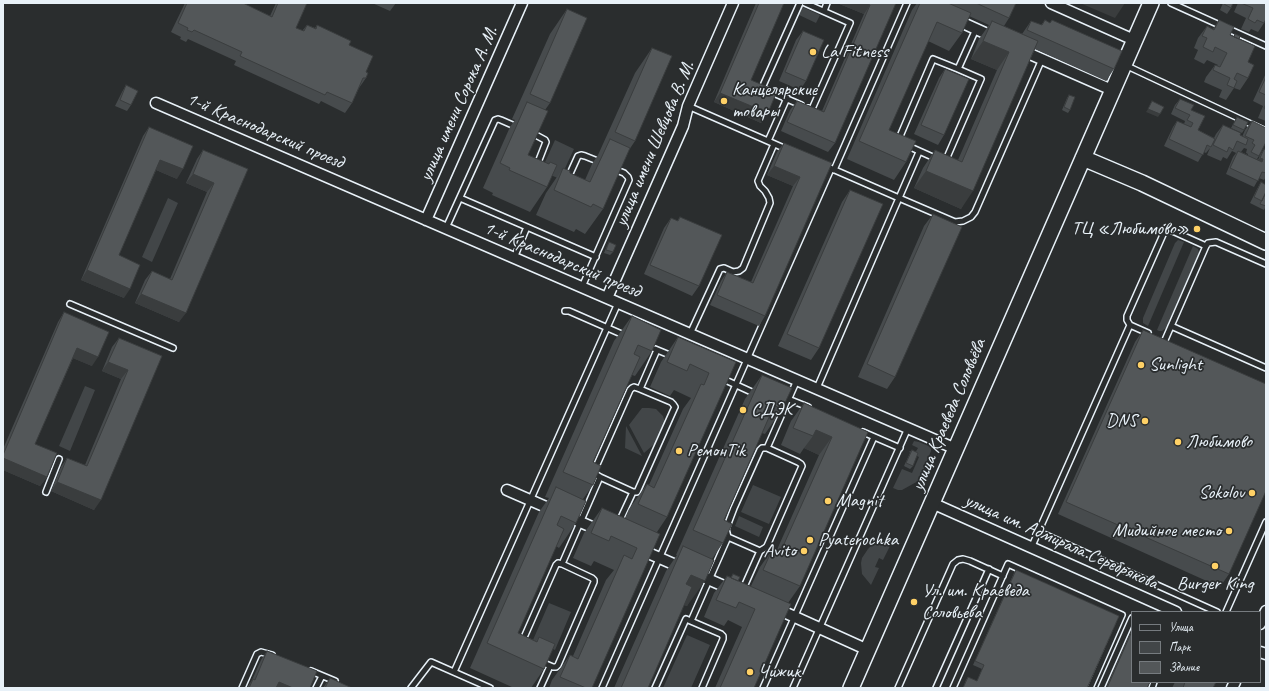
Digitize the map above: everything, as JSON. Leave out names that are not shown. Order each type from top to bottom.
[{"type":"main road","name":"улица Краеведа Соловьёва","points":[[851,688],[1151,3]]},
{"type":"main road","points":[[1085,152],[1142,183],[1266,242]]},
{"type":"street","name":"улица имени Сорока А. М.","points":[[426,220],[522,3]]},
{"type":"street","name":"улица имени Шевцова В. М.","points":[[607,298],[683,126],[688,106],[734,3]]},
{"type":"street","points":[[1051,3],[1134,40]]},
{"type":"street","points":[[947,16],[1112,90]]},
{"type":"street","name":"1-й Краснодарский проезд","points":[[156,103],[956,449]]},
{"type":"street","points":[[507,490],[580,522],[614,534]]},
{"type":"street","name":"улица им. Адмирала Серебрякова","points":[[932,503],[1032,546],[1174,611]]},
{"type":"street","points":[[633,546],[744,595]]},
{"type":"street","points":[[767,605],[868,650]]},
{"type":"street","points":[[1261,622],[1266,611]]},
{"type":"lane","points":[[800,3],[762,88],[812,109],[850,23],[805,3]]},
{"type":"lane","points":[[824,11],[827,3]]},
{"type":"lane","points":[[602,688],[747,358],[907,3]]},
{"type":"lane","points":[[1171,3],[1266,46]]},
{"type":"lane","points":[[958,69],[976,29]]},
{"type":"lane","points":[[933,59],[958,69],[981,79],[945,163],[897,142],[933,59]]},
{"type":"lane","points":[[824,166],[956,222],[971,217],[975,212],[1042,59]]},
{"type":"lane","points":[[1124,64],[1266,131]]},
{"type":"lane","points":[[768,141],[787,98]]},
{"type":"lane","points":[[688,106],[788,150]]},
{"type":"lane","points":[[446,228],[495,120],[501,120],[522,129]]},
{"type":"lane","points":[[529,132],[545,140],[546,142],[534,170]]},
{"type":"lane","points":[[690,334],[720,268],[733,272],[739,272],[743,268],[770,203],[770,198],[760,186],[758,181],[774,144]]},
{"type":"lane","points":[[817,388],[919,152]]},
{"type":"lane","points":[[566,183],[578,156],[585,156],[604,164]]},
{"type":"lane","points":[[582,287],[629,180],[624,173],[611,167]]},
{"type":"lane","points":[[460,198],[596,257]]},
{"type":"lane","points":[[514,258],[527,227]]},
{"type":"lane","points":[[1155,336],[1130,325],[1127,320],[1127,316],[1166,228],[1206,246]]},
{"type":"lane","points":[[1172,344],[1163,339],[1171,326],[1208,243],[1216,242],[1266,264]]},
{"type":"lane","points":[[454,672],[618,303]]},
{"type":"lane","points":[[70,304],[173,348]]},
{"type":"lane","points":[[564,311],[569,311],[628,337]]},
{"type":"lane","points":[[1032,546],[1130,325]]},
{"type":"lane","points":[[1171,326],[1266,368]]},
{"type":"lane","points":[[650,347],[678,359]]},
{"type":"lane","points":[[640,389],[657,350]]},
{"type":"lane","points":[[714,375],[764,397]]},
{"type":"lane","points":[[767,448],[797,380]]},
{"type":"lane","points":[[614,534],[633,492],[638,490],[675,407],[671,402],[634,387],[632,388],[594,472],[600,478],[633,492]]},
{"type":"lane","points":[[788,399],[810,408]]},
{"type":"lane","points":[[778,403],[785,406]]},
{"type":"lane","points":[[793,688],[908,428]]},
{"type":"lane","points":[[860,430],[900,448]]},
{"type":"lane","points":[[763,688],[874,437]]},
{"type":"lane","points":[[691,621],[728,537],[726,529],[734,508],[760,450],[762,448],[767,448],[798,462],[802,466],[767,546],[760,551],[744,595]]},
{"type":"lane","points":[[46,492],[60,459]]},
{"type":"lane","points":[[562,564],[600,478]]},
{"type":"lane","points":[[1226,611],[1266,522]]},
{"type":"lane","points":[[1039,532],[1215,611]]},
{"type":"lane","points":[[728,537],[760,551]]},
{"type":"lane","points":[[898,688],[953,564],[958,560],[970,560],[1003,576]]},
{"type":"lane","points":[[520,648],[558,563],[592,578],[594,582],[558,665],[556,667],[550,666],[536,659]]},
{"type":"lane","points":[[953,688],[1008,564],[1122,615],[1090,688]]},
{"type":"lane","points":[[936,688],[989,569]]},
{"type":"lane","points":[[655,688],[684,621],[686,620],[723,636],[702,688]]},
{"type":"lane","points":[[1101,688],[1131,620]]},
{"type":"lane","points":[[242,688],[256,654],[262,652],[274,656]]},
{"type":"lane","points":[[412,688],[431,662],[490,688]]},
{"type":"lane","points":[[540,688],[550,666]]},
{"type":"lane","points":[[308,670],[343,685]]},
{"type":"lane","points":[[316,688],[322,676]]},
{"type":"green space","points":[[800,6],[820,15],[816,23],[797,14]]},
{"type":"green space","points":[[555,140],[574,149],[560,179],[541,171]]},
{"type":"green space","points":[[168,198],[178,203],[152,262],[142,257]]},
{"type":"green space","points":[[1178,240],[1184,242],[1148,326],[1143,323],[1143,318],[1175,243]]},
{"type":"green space","points":[[1193,246],[1198,249],[1199,253],[1166,328],[1159,331],[1157,330]]},
{"type":"green space","points":[[85,386],[95,390],[70,451],[59,446]]},
{"type":"green space","points":[[642,408],[656,409],[663,416],[665,423],[659,440],[644,453],[629,425]]},
{"type":"green space","points":[[626,426],[642,456],[625,448]]},
{"type":"green space","points":[[914,441],[931,447],[931,451],[920,480],[902,490],[898,490],[893,488],[902,469],[912,473],[919,457],[909,452],[915,453],[918,448],[912,445]]},
{"type":"green space","points":[[753,485],[781,497],[769,524],[741,512]]},
{"type":"green space","points":[[739,516],[763,527],[759,537],[735,526]]},
{"type":"green space","points":[[892,542],[883,560],[879,558],[875,567],[879,568],[871,585],[862,574],[862,558],[872,545]]},
{"type":"green space","points":[[549,603],[571,612],[555,650],[533,640]]},
{"type":"green space","points":[[687,635],[710,645],[691,688],[663,688]]},
{"type":"building","points":[[187,3],[243,3],[272,17],[278,3],[307,3],[296,28],[304,31],[307,25],[316,29],[317,25],[351,41],[349,45],[373,56],[366,72],[368,73],[366,78],[363,78],[352,103],[327,92],[325,95],[240,56],[242,52],[194,30],[192,32],[187,30],[188,28],[178,23]]},
{"type":"building","points":[[759,3],[784,3],[751,80],[777,91],[768,113],[720,93]]},
{"type":"building","points":[[865,3],[896,3],[835,143],[787,122],[797,101],[824,112],[870,5]]},
{"type":"building","points":[[920,3],[948,3],[971,13],[962,33],[937,22],[889,130],[916,141],[906,162],[859,141]]},
{"type":"building","points":[[976,3],[1016,3],[1009,18]]},
{"type":"building","points":[[1224,3],[1233,3],[1231,8]]},
{"type":"building","points":[[1241,3],[1266,3],[1266,19],[1264,23],[1257,20],[1255,23],[1248,19],[1253,8]]},
{"type":"building","points":[[567,9],[587,18],[550,103],[530,94]]},
{"type":"building","points":[[1045,20],[1050,23],[1052,20],[1122,51],[1114,69],[1027,30],[1031,21],[1042,25]]},
{"type":"building","points":[[1219,20],[1234,27],[1230,35],[1255,46],[1248,62],[1254,65],[1248,78],[1237,73],[1234,79],[1237,81],[1234,88],[1227,85],[1230,78],[1213,70],[1215,65],[1220,67],[1227,53],[1215,47],[1213,52],[1203,47],[1207,38],[1202,36],[1207,26],[1214,30]]},
{"type":"building","points":[[992,21],[1038,41],[973,191],[926,171],[935,150],[962,162],[1009,52],[983,41]]},
{"type":"building","points":[[803,31],[824,40],[806,81],[785,72]]},
{"type":"building","points":[[1235,34],[1240,36],[1239,39],[1234,37]]},
{"type":"building","points":[[652,48],[672,56],[635,141],[615,132]]},
{"type":"building","points":[[945,69],[969,79],[944,135],[921,125]]},
{"type":"building","points":[[1266,77],[1266,95],[1259,92]]},
{"type":"building","points":[[126,85],[138,91],[131,105],[120,100]]},
{"type":"building","points":[[1069,95],[1075,97],[1070,110],[1064,107]]},
{"type":"building","points":[[1180,99],[1194,105],[1191,110],[1205,116],[1198,130],[1215,139],[1211,147],[1207,145],[1203,155],[1169,139],[1177,121],[1191,127],[1193,123],[1187,120],[1190,115],[1175,108]]},
{"type":"building","points":[[1152,101],[1164,107],[1160,114],[1148,109]]},
{"type":"building","points":[[527,102],[548,111],[528,155],[549,164],[550,162],[557,165],[547,187],[509,170],[510,168],[500,163]]},
{"type":"building","points":[[1237,117],[1248,122],[1244,130],[1233,125]]},
{"type":"building","points":[[1252,121],[1266,128],[1266,142],[1259,156],[1251,152],[1255,145],[1252,143],[1254,140],[1245,136]]},
{"type":"building","points":[[1223,125],[1241,133],[1240,135],[1248,139],[1246,145],[1237,141],[1233,150],[1229,147],[1227,152],[1213,145]]},
{"type":"building","points":[[149,127],[193,146],[183,169],[160,160],[119,255],[140,265],[130,289],[87,270]]},
{"type":"building","points":[[610,139],[630,148],[603,209],[593,204],[591,207],[554,190],[563,168],[570,171],[570,173],[590,182]]},
{"type":"building","points":[[784,143],[832,163],[765,316],[717,295],[727,272],[753,283],[800,177],[774,166]]},
{"type":"building","points":[[1264,149],[1266,150],[1266,173],[1262,172],[1258,181],[1230,168],[1238,151],[1262,162],[1263,159],[1260,158]]},
{"type":"building","points":[[203,150],[248,169],[186,313],[141,294],[152,271],[172,280],[214,183],[193,174]]},
{"type":"building","points":[[1261,182],[1266,185],[1266,192],[1262,201],[1254,197]]},
{"type":"building","points":[[850,190],[883,204],[819,348],[787,334]]},
{"type":"building","points":[[1266,192],[1266,206],[1260,204]]},
{"type":"building","points":[[933,214],[962,227],[895,377],[867,364]]},
{"type":"building","points":[[680,217],[722,235],[699,286],[650,265],[671,218],[678,221]]},
{"type":"building","points":[[609,242],[616,245],[613,252],[606,250]]},
{"type":"building","points":[[64,312],[109,332],[98,357],[77,348],[35,444],[57,453],[47,477],[3,458],[3,455]]},
{"type":"building","points":[[632,316],[661,330],[652,351],[638,345],[634,354],[640,357],[593,462],[601,466],[593,485],[563,472]]},
{"type":"building","name":"Любимово","points":[[1143,330],[1266,384],[1266,491],[1229,574],[1066,502]]},
{"type":"building","points":[[678,337],[736,362],[667,517],[638,504],[647,484],[654,488],[701,384],[704,385],[709,373],[690,364],[687,371],[667,362]]},
{"type":"building","points":[[119,338],[162,356],[101,500],[57,482],[67,458],[87,466],[128,370],[108,362]]},
{"type":"building","points":[[762,375],[792,388],[782,409],[769,403],[764,413],[770,415],[724,520],[732,524],[723,543],[693,530]]},
{"type":"building","points":[[804,403],[868,432],[800,586],[763,570],[772,550],[780,553],[832,437],[816,430],[813,436],[793,428]]},
{"type":"building","points":[[912,450],[918,453],[913,466],[906,463]]},
{"type":"building","points":[[556,487],[586,501],[576,523],[561,516],[557,525],[564,529],[518,633],[537,642],[539,637],[555,644],[544,669],[487,643]]},
{"type":"building","points":[[602,508],[660,534],[592,688],[586,688],[560,677],[570,655],[578,659],[624,555],[632,559],[637,548],[611,536],[609,541],[591,533]]},
{"type":"building","points":[[683,546],[714,560],[705,581],[691,575],[686,584],[692,587],[648,688],[621,688]]},
{"type":"building","points":[[1016,570],[1119,616],[1087,688],[963,688],[968,677],[977,681],[984,665],[975,661]]},
{"type":"building","points":[[733,574],[740,577],[738,581],[731,578]]},
{"type":"building","points":[[727,576],[791,604],[754,688],[720,688],[755,609],[739,602],[736,608],[716,600]]},
{"type":"building","points":[[1131,633],[1131,683],[1150,683],[1147,688],[1107,688]]},
{"type":"building","points":[[267,651],[317,671],[310,688],[293,688],[279,682],[276,688],[249,688],[253,679],[255,680]]},
{"type":"building","points":[[330,678],[352,688],[325,688]]},
{"type":"building","points":[[1185,683],[1216,683],[1213,688],[1183,688]]},
{"type":"place","name":"La Fitness","points":[[813,52]]},
{"type":"place","name":"Канцелярские товары","points":[[724,101]]},
{"type":"place","name":"ТЦ «Любимово»","points":[[1197,229]]},
{"type":"place","name":"Sunlight","points":[[1141,365]]},
{"type":"place","name":"СДЭК","points":[[743,410]]},
{"type":"place","name":"DNS","points":[[1145,421]]},
{"type":"place","name":"Любимово","points":[[1178,442]]},
{"type":"place","name":"РемонTik","points":[[679,451]]},
{"type":"place","name":"Sokolov","points":[[1252,493]]},
{"type":"place","name":"Magnit","points":[[828,501]]},
{"type":"place","name":"Мидийное место","points":[[1229,531]]},
{"type":"place","name":"Pyaterochka","points":[[810,540]]},
{"type":"place","name":"Avito","points":[[804,551]]},
{"type":"place","name":"Burger King","points":[[1215,566]]},
{"type":"place","name":"Ул. им. Краеведа Соловьева","points":[[914,602]]},
{"type":"place","name":"Чижик","points":[[750,672]]}]
